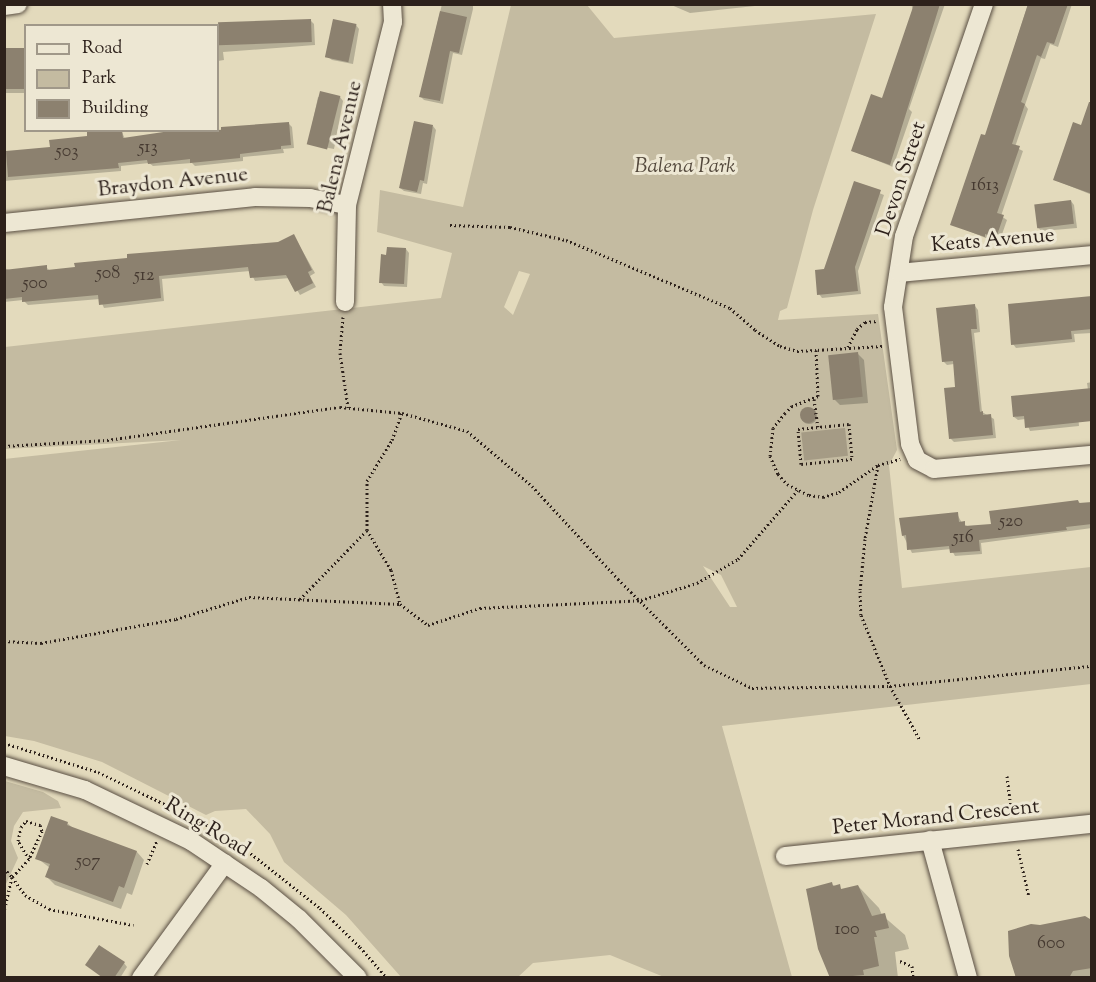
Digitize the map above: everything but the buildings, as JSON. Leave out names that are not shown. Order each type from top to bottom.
[{"type":"street","points":[[4,6],[18,4]]},
{"type":"street","name":"Balena Avenue","points":[[345,302],[347,205],[393,22],[392,4]]},
{"type":"street","name":"Devon Street","points":[[916,460],[910,444],[893,307],[904,236],[984,4]]},
{"type":"street","name":"Braydon Avenue","points":[[4,223],[255,197],[310,198],[347,205]]},
{"type":"street","name":"Keats Avenue","points":[[899,273],[1092,255]]},
{"type":"street","points":[[916,460],[934,469],[1092,455]]},
{"type":"street","name":"Ring Road","points":[[4,766],[85,790],[123,806],[191,841],[225,863],[299,919],[358,978]]},
{"type":"street","name":"Peter Morand Crescent","points":[[784,856],[1092,824]]},
{"type":"street","points":[[930,840],[968,978]]},
{"type":"street","points":[[141,978],[225,863]]},
{"type":"path","points":[[450,225],[510,227],[566,240],[730,308],[755,330],[780,346],[797,351],[898,345]]},
{"type":"path","points":[[345,302],[340,353],[348,407]]},
{"type":"path","points":[[848,347],[856,329],[865,322],[895,320]]},
{"type":"path","points":[[816,350],[818,396],[792,406],[774,428],[770,456],[773,466],[787,484],[798,490],[823,497],[839,492],[878,465],[897,459],[916,460]]},
{"type":"path","points":[[814,399],[818,427]]},
{"type":"path","points":[[4,446],[130,437],[348,407],[402,413],[467,431],[532,486],[618,579],[704,665],[752,688],[890,686],[1092,666]]},
{"type":"path","points":[[400,604],[391,570],[367,530],[367,481],[392,440],[402,413]]},
{"type":"path","points":[[849,424],[852,459],[801,464],[798,429],[818,427],[849,424]]},
{"type":"path","points":[[878,465],[865,539],[860,591],[861,615],[890,686],[920,740]]},
{"type":"path","points":[[4,641],[52,641],[176,619],[249,597],[400,604],[428,625],[480,608],[641,600],[697,583],[738,559],[798,490]]},
{"type":"path","points":[[300,599],[367,530]]},
{"type":"path","points":[[1006,776],[1029,897]]},
{"type":"path","points":[[4,911],[12,877],[29,859],[42,831],[40,825],[26,821],[21,827],[18,841],[29,859]]},
{"type":"path","points":[[147,864],[157,840]]},
{"type":"path","points":[[4,868],[25,895],[49,909],[133,925]]},
{"type":"path","points":[[900,961],[912,966],[913,978]]},
{"type":"green space","name":"Balena Park","points":[[511,5],[587,5],[614,38],[876,14],[813,210],[787,308],[780,311],[778,320],[878,314],[897,450],[889,465],[902,588],[1091,567],[1091,684],[722,726],[792,977],[664,977],[610,955],[533,963],[518,977],[401,977],[346,915],[284,862],[270,834],[246,809],[215,811],[206,815],[102,762],[34,741],[5,736],[4,459],[181,440],[5,449],[5,347],[441,298],[452,253],[377,232],[380,190],[463,207]],"holes":[[[519,271],[530,274],[513,315],[504,307]],[[703,566],[721,575],[737,607],[730,607]]]},
{"type":"green space","points":[[5,781],[43,792],[58,801],[61,808],[23,812],[14,826],[11,841],[18,858],[5,886]]},
{"type":"shaded area","points":[[845,428],[848,456],[804,460],[801,433]]}]
